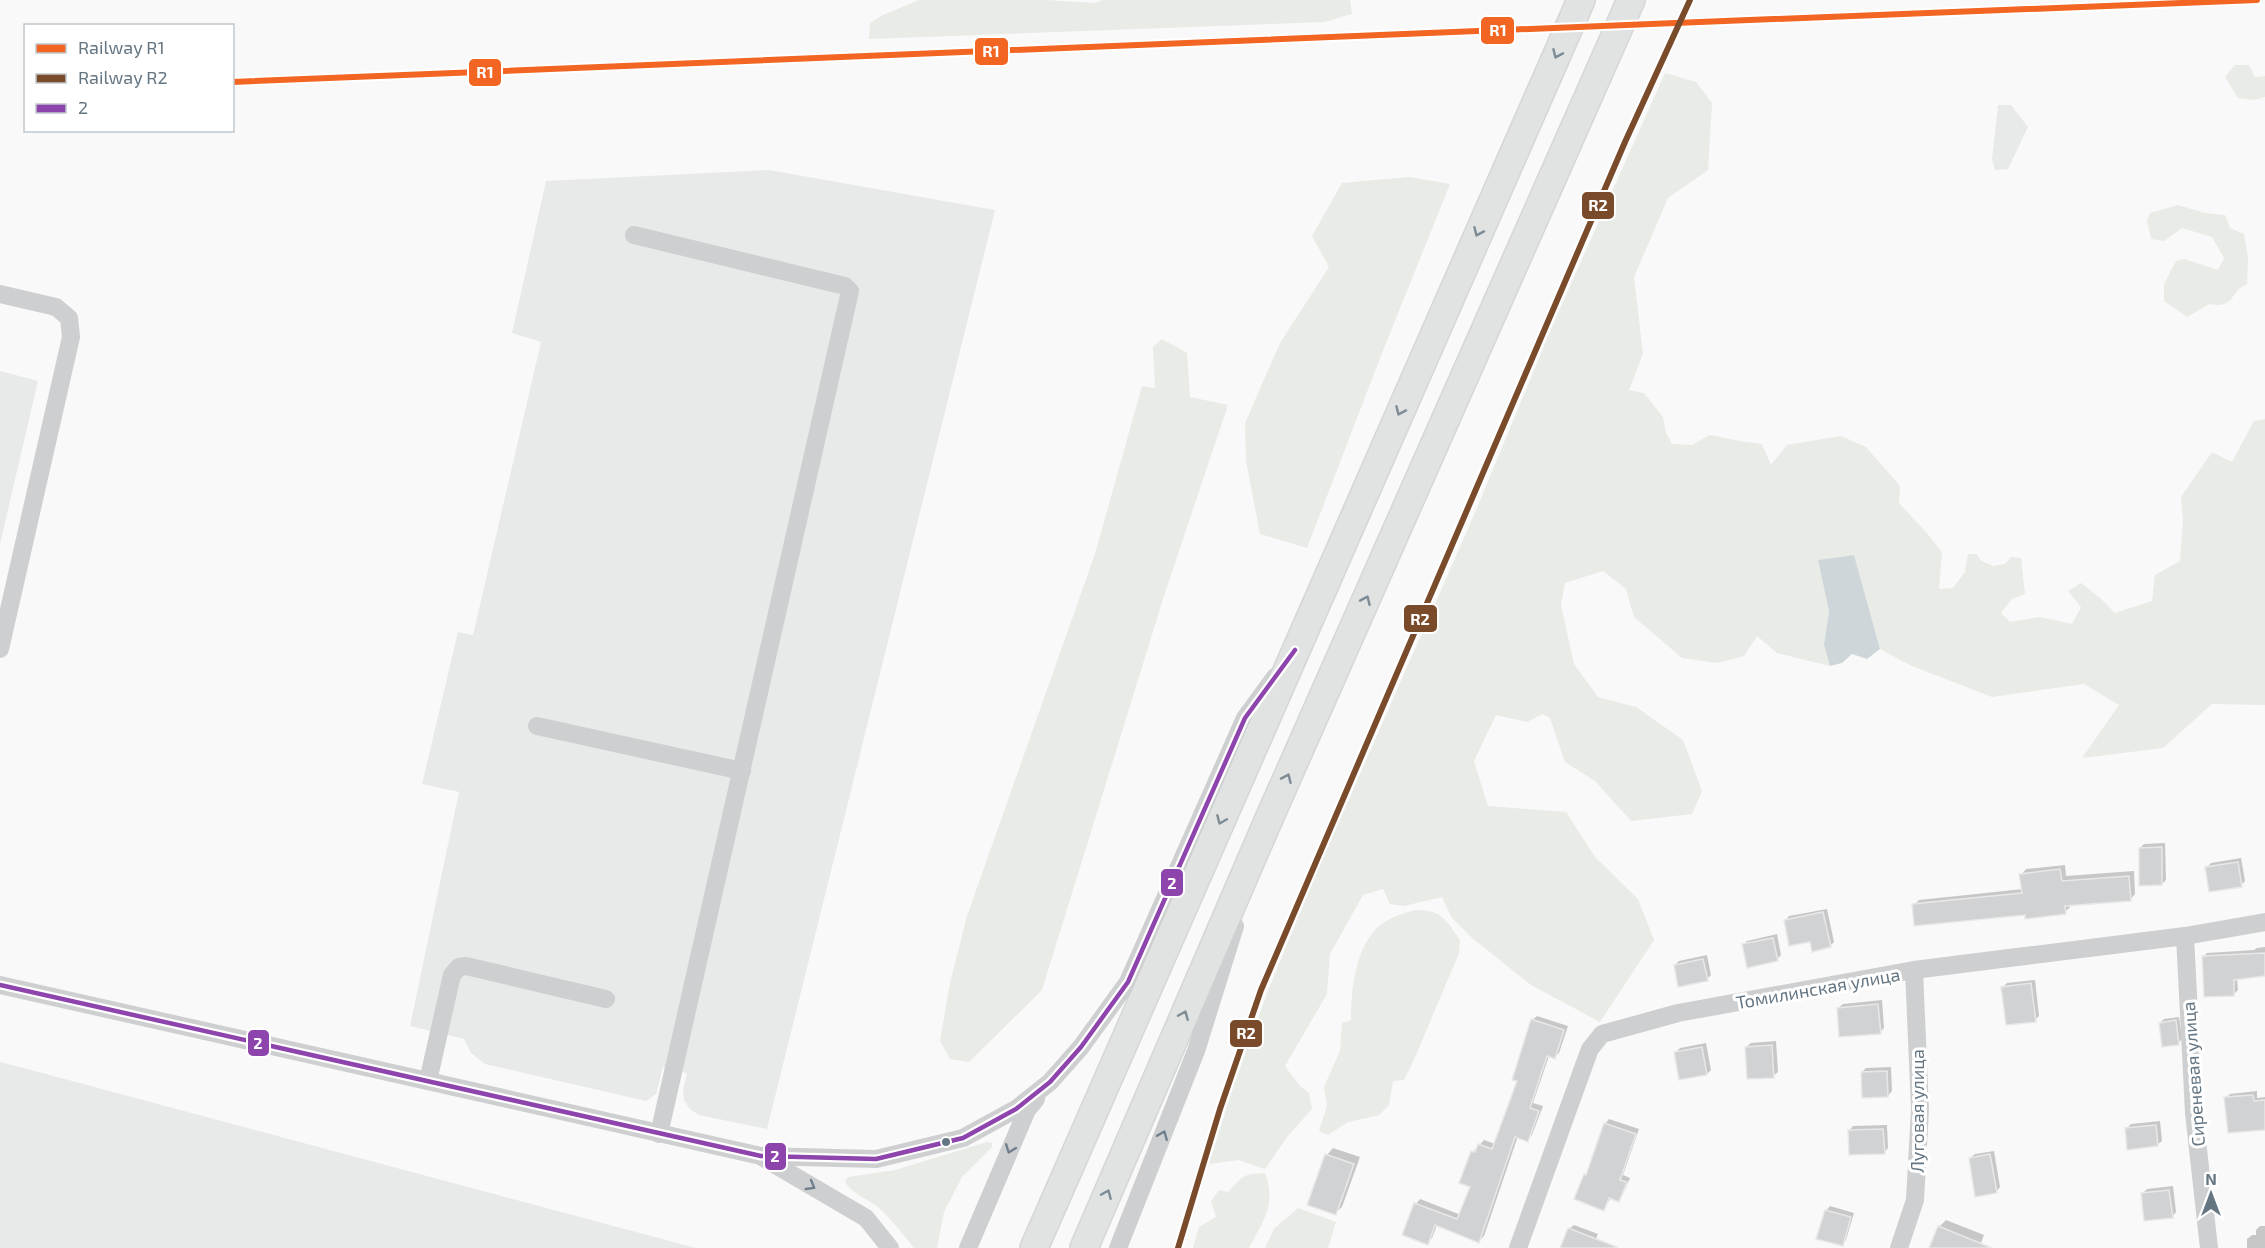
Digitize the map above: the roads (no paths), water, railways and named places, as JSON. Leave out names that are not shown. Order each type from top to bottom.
[{"type":"highway","points":[[1034,1248],[1581,0]]},
{"type":"highway","points":[[1084,1248],[1268,821],[1631,0]]},
{"type":"street","points":[[634,236],[845,286],[850,291],[659,1134]]},
{"type":"street","points":[[0,294],[56,307],[69,318],[71,337],[0,649]]},
{"type":"street","points":[[968,1248],[1027,1110],[1081,1047],[1128,982],[1245,718],[1295,650]]},
{"type":"street","points":[[537,726],[742,771]]},
{"type":"street","points":[[1118,1248],[1196,1051],[1268,821]]},
{"type":"street","name":"Томилинская улица","points":[[1518,1248],[1590,1049],[1602,1034],[1678,1013],[1914,970],[2185,936],[2265,922]]},
{"type":"street","name":"Сиреневая улица","points":[[2185,936],[2194,1113],[2209,1248]]},
{"type":"street","points":[[428,1081],[452,975],[459,967],[466,966],[606,999]]},
{"type":"street","name":"Луговая улица","points":[[1899,1248],[1915,1200],[1920,1109],[1914,970]]},
{"type":"street","points":[[0,985],[761,1156],[876,1158],[963,1138],[1016,1109],[1050,1082]]},
{"type":"street","points":[[761,1156],[866,1218],[890,1248]]},
{"type":"rail line","name":"R2","points":[[1178,1248],[1220,1109],[1261,990],[1625,142],[1690,0]]},
{"type":"rail line","name":"R1","points":[[234,82],[2257,0]]}]
